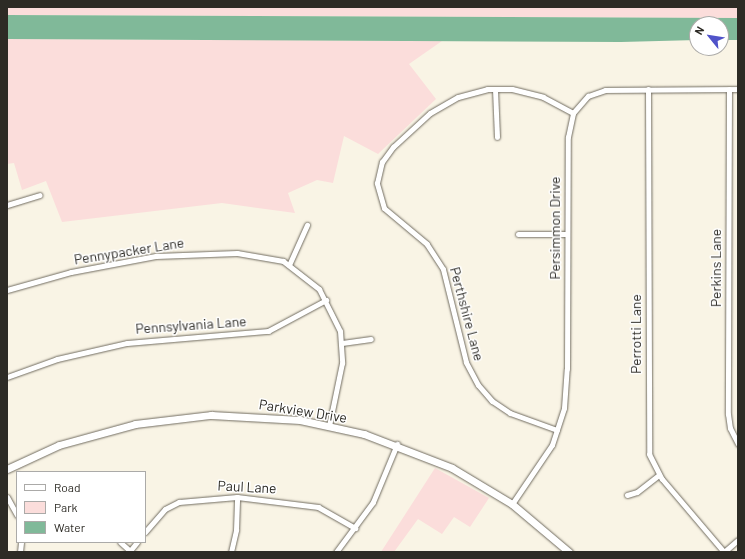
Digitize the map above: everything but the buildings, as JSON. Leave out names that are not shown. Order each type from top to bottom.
[{"type":"street","name":"Perthshire Lane","points":[[557,430],[510,413],[492,401],[478,385],[466,362],[450,288],[440,263],[422,240],[390,215],[378,193],[378,173],[384,158],[425,117],[458,97],[495,89],[533,93],[573,113]]},
{"type":"street","points":[[495,89],[497,137]]},
{"type":"street","points":[[573,113],[583,101],[599,91],[648,89],[738,89]]},
{"type":"street","name":"Perrotti Lane","points":[[648,89],[647,441],[650,458],[658,475],[724,552]]},
{"type":"street","name":"Perkins Lane","points":[[729,89],[728,414],[730,428],[738,444]]},
{"type":"street","name":"Persimmon Drive","points":[[512,504],[548,452],[557,430],[567,378],[568,137],[573,113]]},
{"type":"street","points":[[7,205],[40,195]]},
{"type":"street","points":[[289,265],[307,224]]},
{"type":"street","points":[[518,234],[567,234]]},
{"type":"street","name":"Pennypacker Lane","points":[[7,290],[71,272],[156,256],[243,253],[266,256],[289,265],[309,279],[326,300],[342,343],[329,426]]},
{"type":"street","name":"Pennsylvania Lane","points":[[7,377],[57,359],[127,343],[268,331],[326,300]]},
{"type":"street","points":[[342,343],[371,339]]},
{"type":"street","name":"Parkview Drive","points":[[7,469],[73,440],[174,418],[263,416],[329,426],[397,444],[452,468],[512,504],[569,552]]},
{"type":"street","points":[[336,552],[355,528],[377,494],[397,444]]},
{"type":"street","points":[[627,495],[637,492],[658,475]]},
{"type":"street","points":[[7,497],[16,513]]},
{"type":"street","points":[[231,552],[236,537],[236,497]]},
{"type":"street","name":"Paul Lane","points":[[146,531],[165,509],[179,502],[236,497],[318,507],[355,528]]},
{"type":"street","points":[[724,552],[738,540]]},
{"type":"street","points":[[121,543],[130,551],[136,543]]},
{"type":"green space","points":[[7,7],[738,7],[738,18],[729,18],[729,16],[689,16],[689,18],[7,15]]},
{"type":"green space","points":[[7,39],[442,41],[409,64],[436,99],[378,154],[344,136],[333,183],[317,180],[288,193],[295,213],[222,203],[62,222],[46,181],[22,190],[14,163],[7,164]]},
{"type":"green space","points":[[435,468],[489,498],[470,527],[454,517],[442,534],[418,519],[394,552],[381,552]]},
{"type":"water","points":[[7,15],[689,18],[689,40],[621,42],[7,39]]},
{"type":"water","points":[[729,18],[738,18],[738,40],[729,40]]}]
